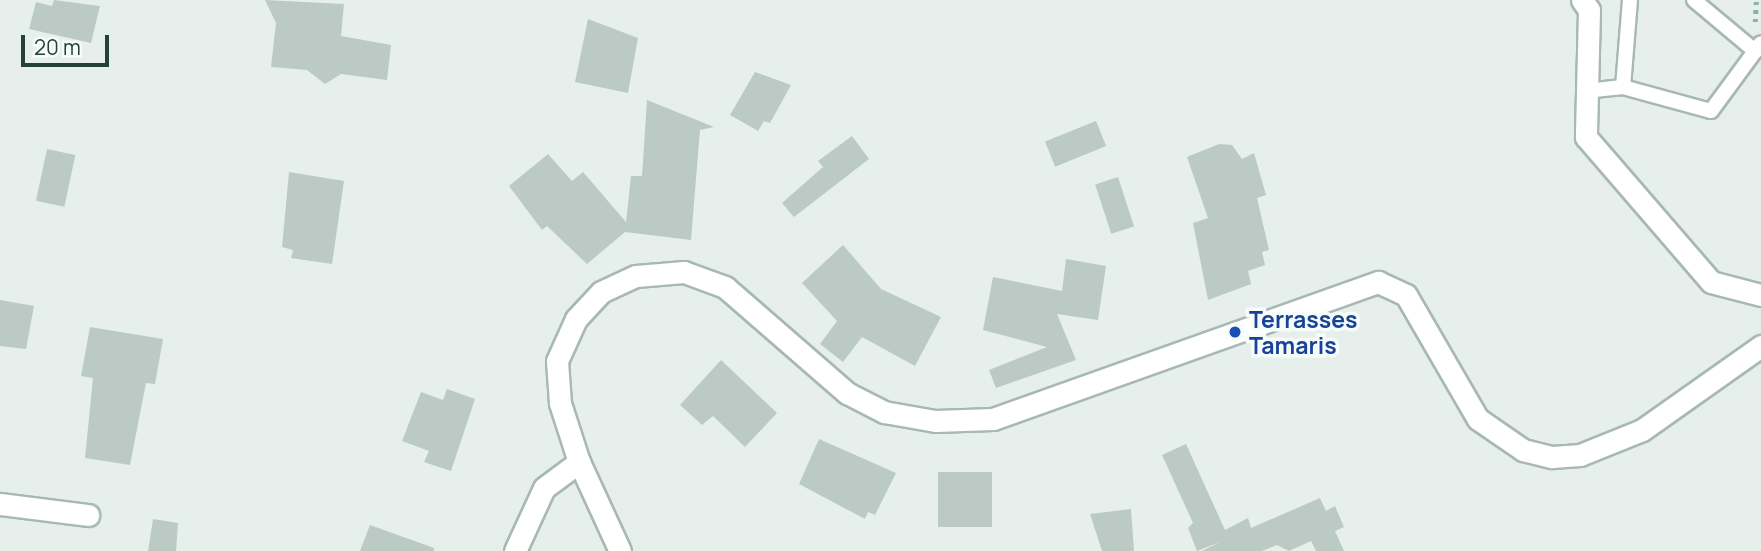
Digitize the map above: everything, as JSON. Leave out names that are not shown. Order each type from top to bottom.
[{"type":"street","points":[[1582,0],[1589,10],[1586,136],[1711,282],[1761,295]]},
{"type":"street","points":[[620,551],[579,462],[560,403],[557,361],[576,318],[601,292],[636,276],[684,272],[724,287],[847,393],[884,412],[935,421],[993,419],[1353,286],[1395,285],[1478,419],[1523,450],[1552,457],[1580,455],[1643,430],[1761,346]]},
{"type":"street","points":[[515,551],[544,488],[579,462]]},
{"type":"street","points":[[0,504],[88,515]]},
{"type":"lane","points":[[1623,87],[1630,0]]},
{"type":"lane","points":[[1585,91],[1623,87],[1711,111],[1758,47],[1694,0]]},
{"type":"building","points":[[54,0],[100,6],[91,43],[29,29],[36,2],[52,6]]},
{"type":"building","points":[[265,0],[344,4],[341,36],[391,45],[387,80],[341,74],[325,84],[307,70],[271,67],[276,23]]},
{"type":"building","points":[[588,19],[638,38],[628,93],[575,82]]},
{"type":"building","points":[[755,72],[791,85],[770,123],[764,121],[758,131],[730,115]]},
{"type":"building","points":[[647,100],[714,127],[700,130],[691,240],[625,232],[587,264],[547,226],[542,230],[509,186],[548,154],[572,181],[583,172],[626,222],[631,176],[642,176]]},
{"type":"building","points":[[1096,121],[1106,146],[1055,167],[1045,142]]},
{"type":"building","points":[[852,136],[869,159],[794,217],[782,203],[823,167],[818,161]]},
{"type":"building","points":[[1219,144],[1232,145],[1242,159],[1254,153],[1266,195],[1257,198],[1269,250],[1262,252],[1265,265],[1248,271],[1251,284],[1208,300],[1193,223],[1208,218],[1187,157]]},
{"type":"building","points":[[47,149],[75,155],[64,207],[36,201]]},
{"type":"building","points":[[289,172],[344,181],[332,264],[291,258],[293,250],[282,247]]},
{"type":"building","points":[[1118,177],[1134,226],[1111,234],[1095,184]]},
{"type":"building","points":[[843,245],[881,289],[941,317],[915,366],[862,337],[843,362],[820,344],[837,321],[802,283]]},
{"type":"building","points":[[1066,259],[1106,266],[1098,320],[1057,314],[1076,360],[996,388],[989,370],[1047,347],[983,330],[993,277],[1062,291]]},
{"type":"building","points":[[0,300],[34,306],[26,349],[0,346]]},
{"type":"building","points":[[90,327],[163,339],[155,384],[146,383],[130,465],[85,458],[93,378],[81,376]]},
{"type":"building","points":[[721,360],[777,413],[745,447],[713,416],[702,425],[680,405]]},
{"type":"building","points":[[447,389],[475,399],[451,471],[424,462],[429,451],[402,441],[421,392],[443,400]]},
{"type":"building","points":[[819,439],[896,473],[875,515],[868,512],[865,519],[799,484]]},
{"type":"building","points":[[1186,444],[1225,530],[1248,518],[1251,528],[1320,498],[1326,511],[1335,506],[1344,527],[1335,531],[1344,551],[1316,551],[1311,541],[1289,551],[1277,545],[1262,551],[1202,551],[1220,542],[1197,551],[1188,528],[1193,523],[1162,455]]},
{"type":"building","points":[[938,472],[992,472],[992,527],[938,527]]},
{"type":"building","points":[[1131,509],[1134,551],[1102,551],[1090,514]]},
{"type":"building","points":[[153,519],[178,523],[176,551],[148,551]]},
{"type":"building","points":[[370,525],[434,548],[434,551],[360,551]]},
{"type":"place","name":"Terrasses Tamaris","points":[[1235,332]]}]
